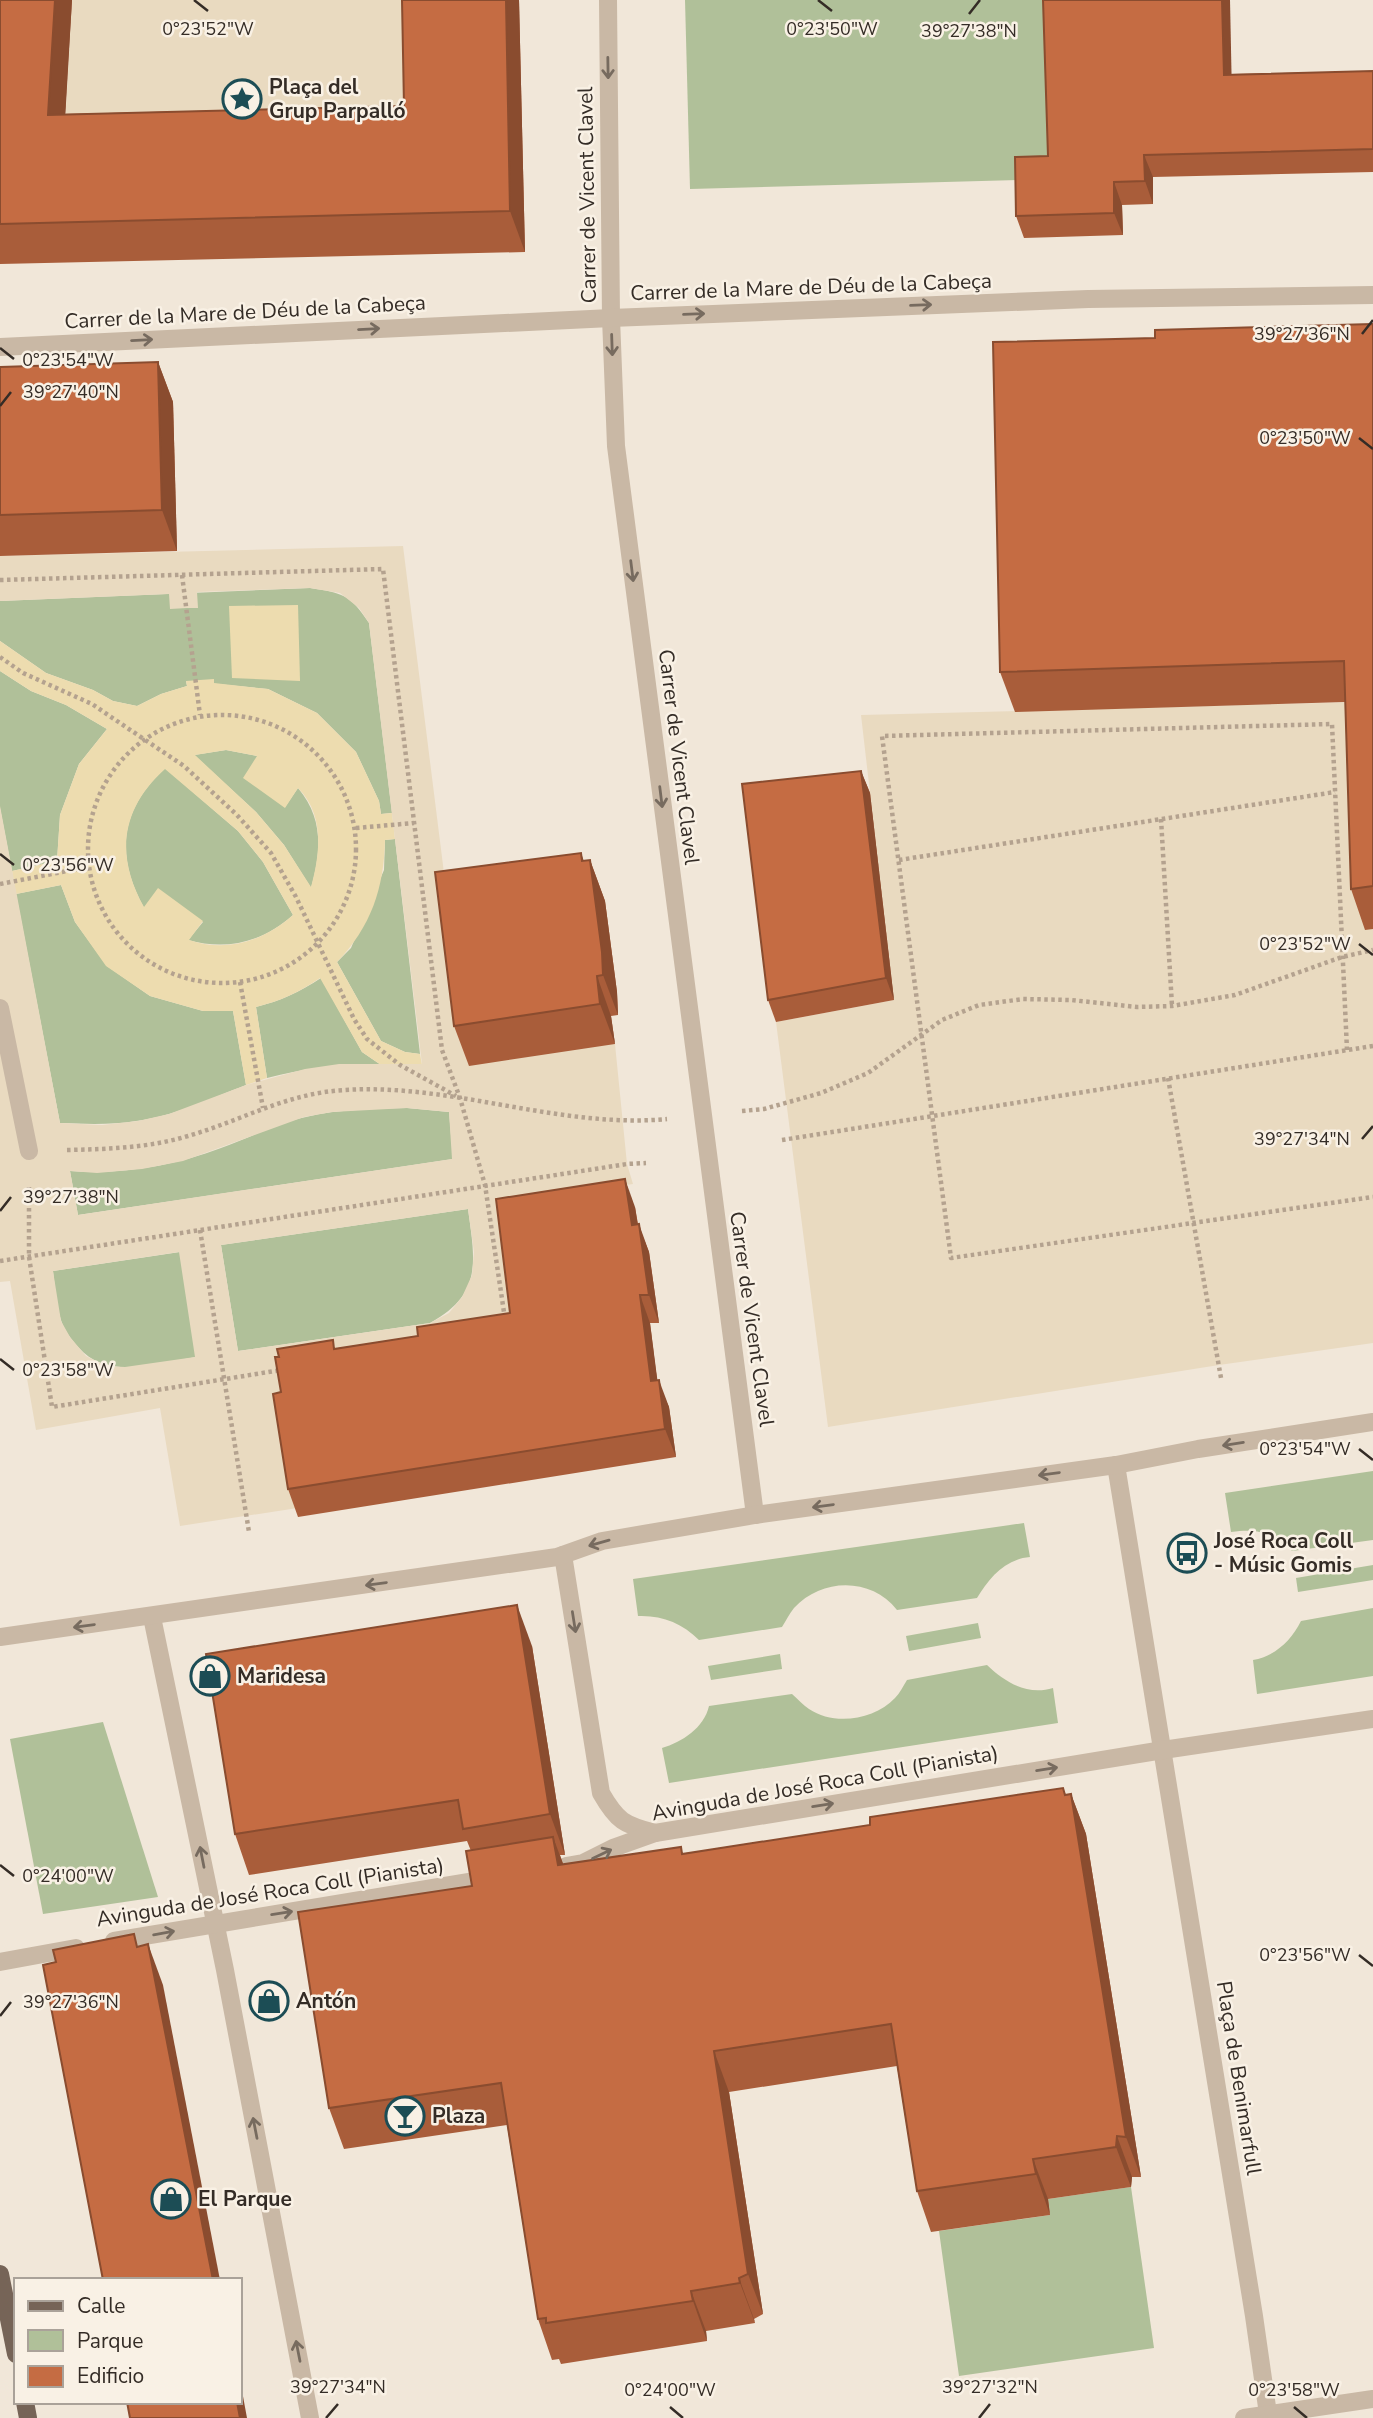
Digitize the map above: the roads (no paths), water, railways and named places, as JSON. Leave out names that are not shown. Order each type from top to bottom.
[{"type":"main road","points":[[0,2274],[14,2344]]},
{"type":"street","name":"Carrer de Vicent Clavel","points":[[608,0],[611,318],[616,446],[755,1516]]},
{"type":"street","name":"Carrer de la Mare de Déu de la Cabeça","points":[[0,347],[1088,299],[1373,295]]},
{"type":"street","points":[[0,1008],[29,1151]]},
{"type":"street","points":[[0,1637],[564,1555],[602,1541],[755,1516],[1116,1465],[1198,1449],[1373,1422]]},
{"type":"street","name":"Plaça de Benimarfull","points":[[1116,1465],[1268,2414]]},
{"type":"street","points":[[564,1555],[600,1793],[614,1815],[632,1827],[655,1833]]},
{"type":"street","points":[[152,1617],[215,1924],[310,2418]]},
{"type":"street","name":"Avinguda de José Roca Coll (Pianista)","points":[[555,1868],[583,1863],[613,1848],[655,1833],[1163,1750],[1373,1719]]},
{"type":"street","name":"Avinguda de José Roca Coll (Pianista)","points":[[0,1962],[514,1875]]},
{"type":"street","points":[[1244,2418],[1373,2399]]},
{"type":"place","name":"Plaça del Grup Parpalló","points":[[242,99]]},
{"type":"place","name":"José Roca Coll - Músic Gomis","points":[[1187,1553]]},
{"type":"place","name":"Maridesa","points":[[210,1676]]},
{"type":"place","name":"Antón","points":[[269,2001]]},
{"type":"place","name":"Plaza","points":[[405,2116]]},
{"type":"place","name":"El Parque","points":[[171,2199]]}]
